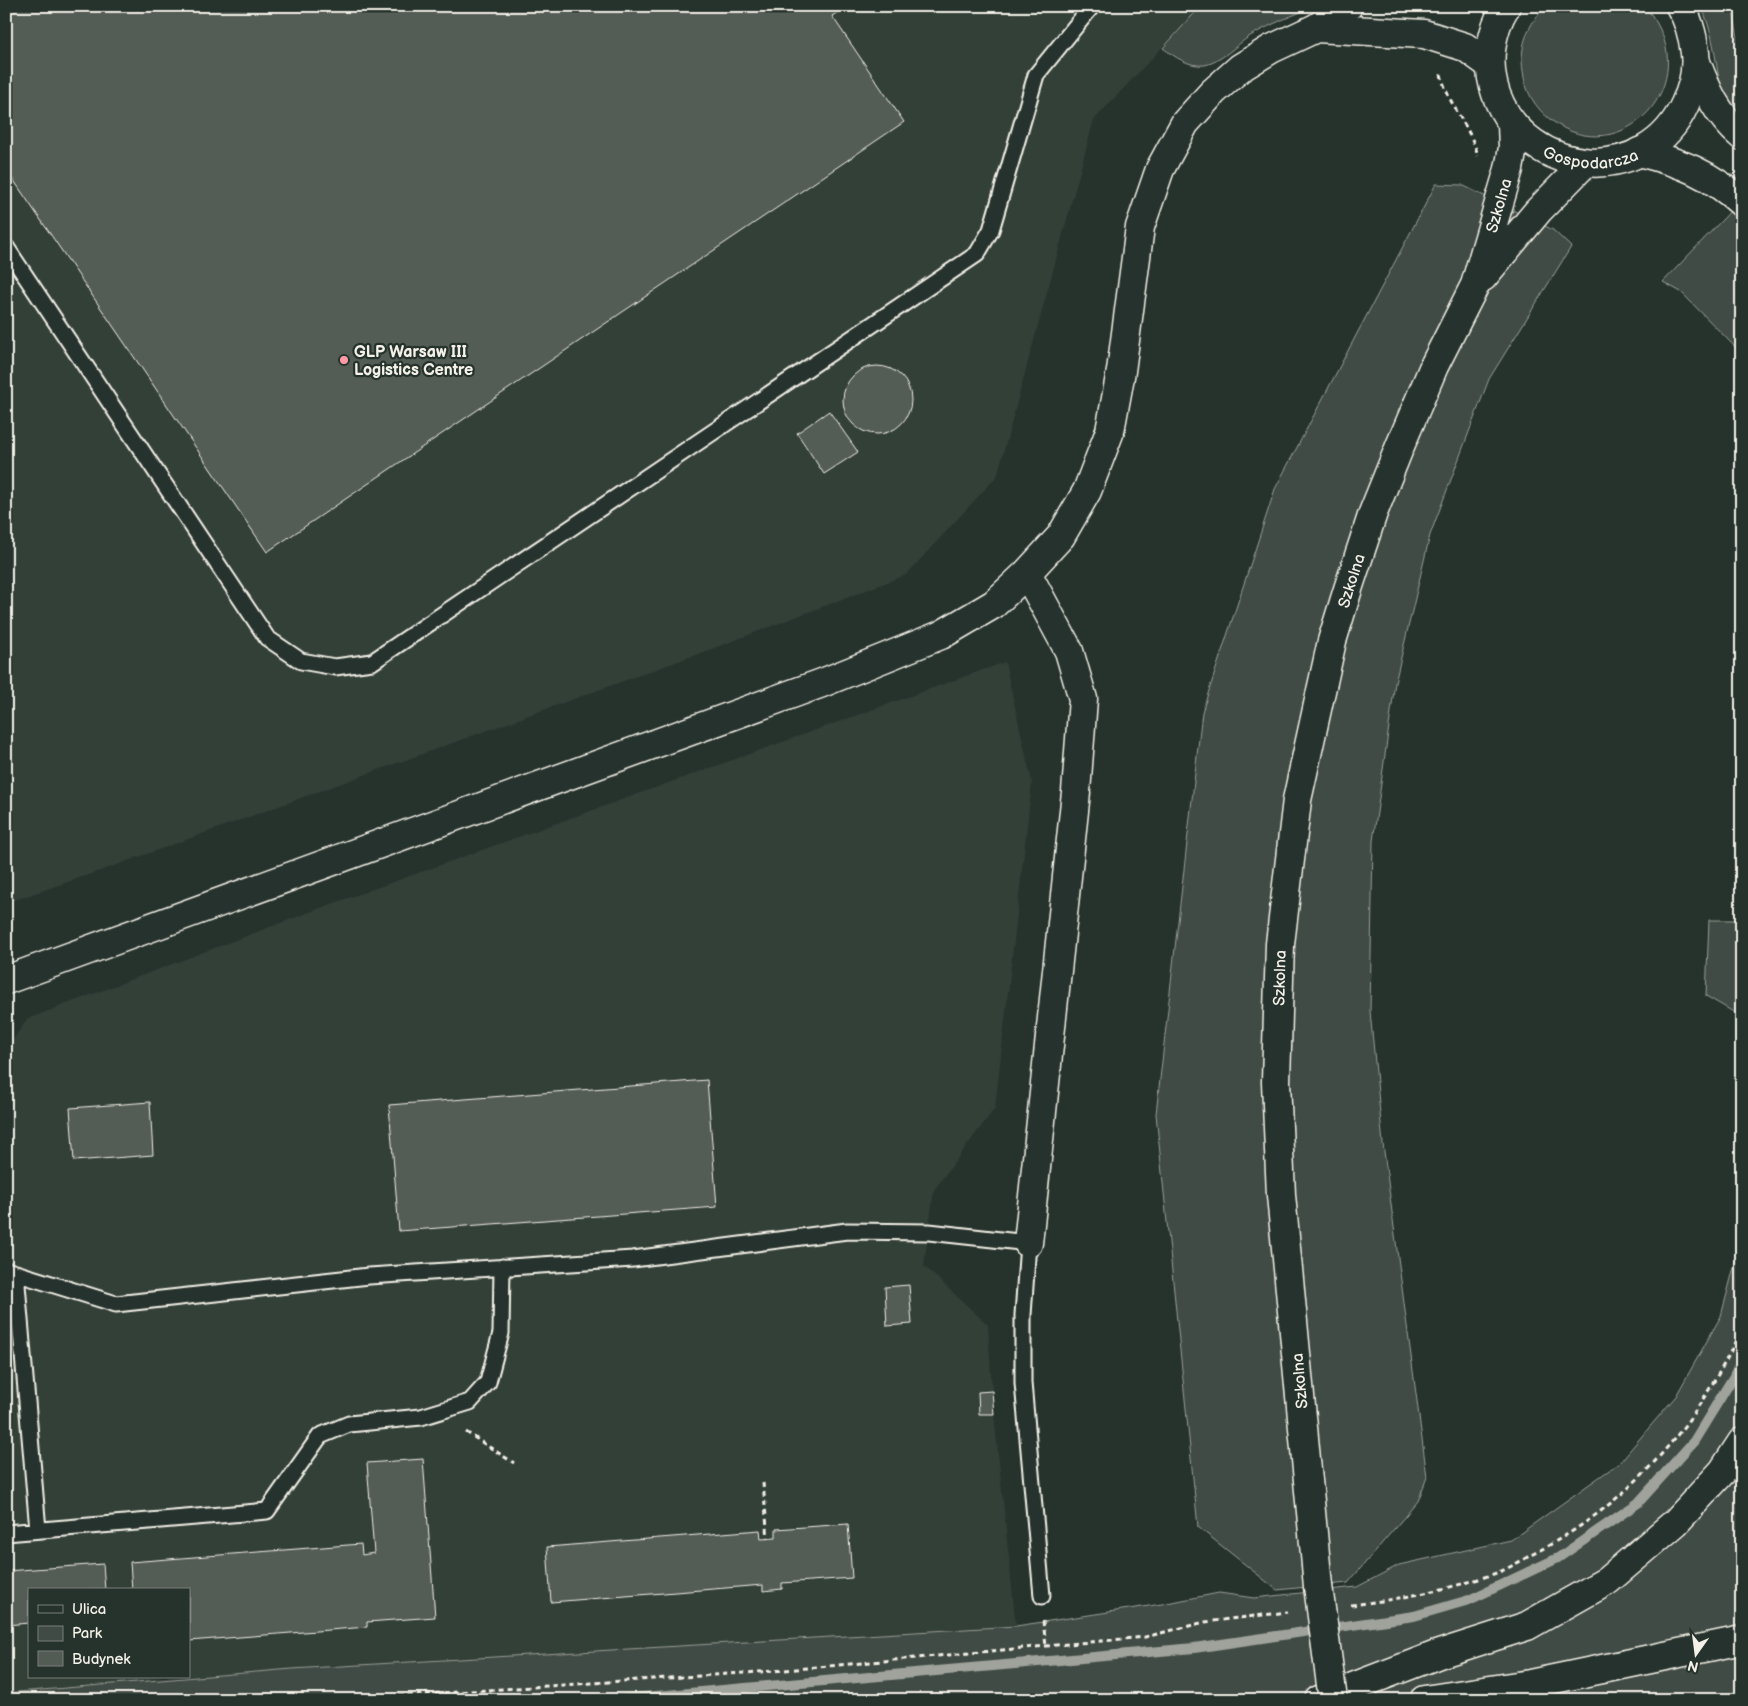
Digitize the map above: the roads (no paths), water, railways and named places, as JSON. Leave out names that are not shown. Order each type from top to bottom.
[{"type":"main road","points":[[6,980],[558,781],[838,677],[941,635],[994,604],[1062,536],[1088,491],[1110,431],[1121,372],[1140,227],[1160,169],[1185,123],[1213,92],[1240,68],[1271,49],[1316,28],[1348,6]]},
{"type":"main road","name":"Gospodarcza","points":[[1506,6],[1500,16],[1492,40],[1490,65],[1493,86],[1498,100],[1512,124],[1532,144],[1557,157],[1585,163],[1613,162],[1639,152],[1662,136],[1680,115],[1692,90],[1696,62],[1692,34],[1681,7]]},
{"type":"main road","points":[[1316,28],[1424,34],[1465,47],[1490,65]]},
{"type":"main road","points":[[1696,62],[1711,100],[1730,126],[1742,136]]},
{"type":"main road","name":"Szkolna","points":[[1333,1700],[1318,1586],[1281,1195],[1276,1082],[1280,944],[1297,800],[1332,641],[1373,513],[1434,366],[1475,285],[1509,169],[1513,148],[1512,124]]},
{"type":"main road","points":[[1639,152],[1695,170],[1722,184],[1742,203]]},
{"type":"main road","name":"Szkolna","points":[[1475,285],[1538,211],[1585,163]]},
{"type":"main road","points":[[1027,573],[1069,651],[1082,699],[1076,792],[1028,1243]]},
{"type":"main road","points":[[1319,1700],[1439,1654],[1527,1626],[1608,1581],[1676,1522],[1723,1471],[1742,1442]]},
{"type":"main road","points":[[1424,1700],[1530,1684],[1742,1640]]},
{"type":"lane","points":[[6,248],[268,638],[301,661],[335,667],[372,662],[977,254],[991,230],[1036,75],[1092,6]]},
{"type":"lane","points":[[38,1530],[11,1271],[116,1304],[369,1276],[633,1259],[847,1231],[929,1232],[1028,1243],[1023,1314],[1023,1383],[1042,1596]]},
{"type":"lane","points":[[6,1533],[267,1511],[320,1436],[349,1424],[421,1417],[470,1402],[488,1382],[501,1333],[502,1267]]},
{"type":"waterway","points":[[611,1700],[1194,1648],[1414,1616],[1469,1600],[1558,1558],[1638,1503],[1694,1441],[1734,1376],[1742,1359]]},
{"type":"place","name":"GLP Warsaw III Logistics Centre","points":[[344,360]]}]
